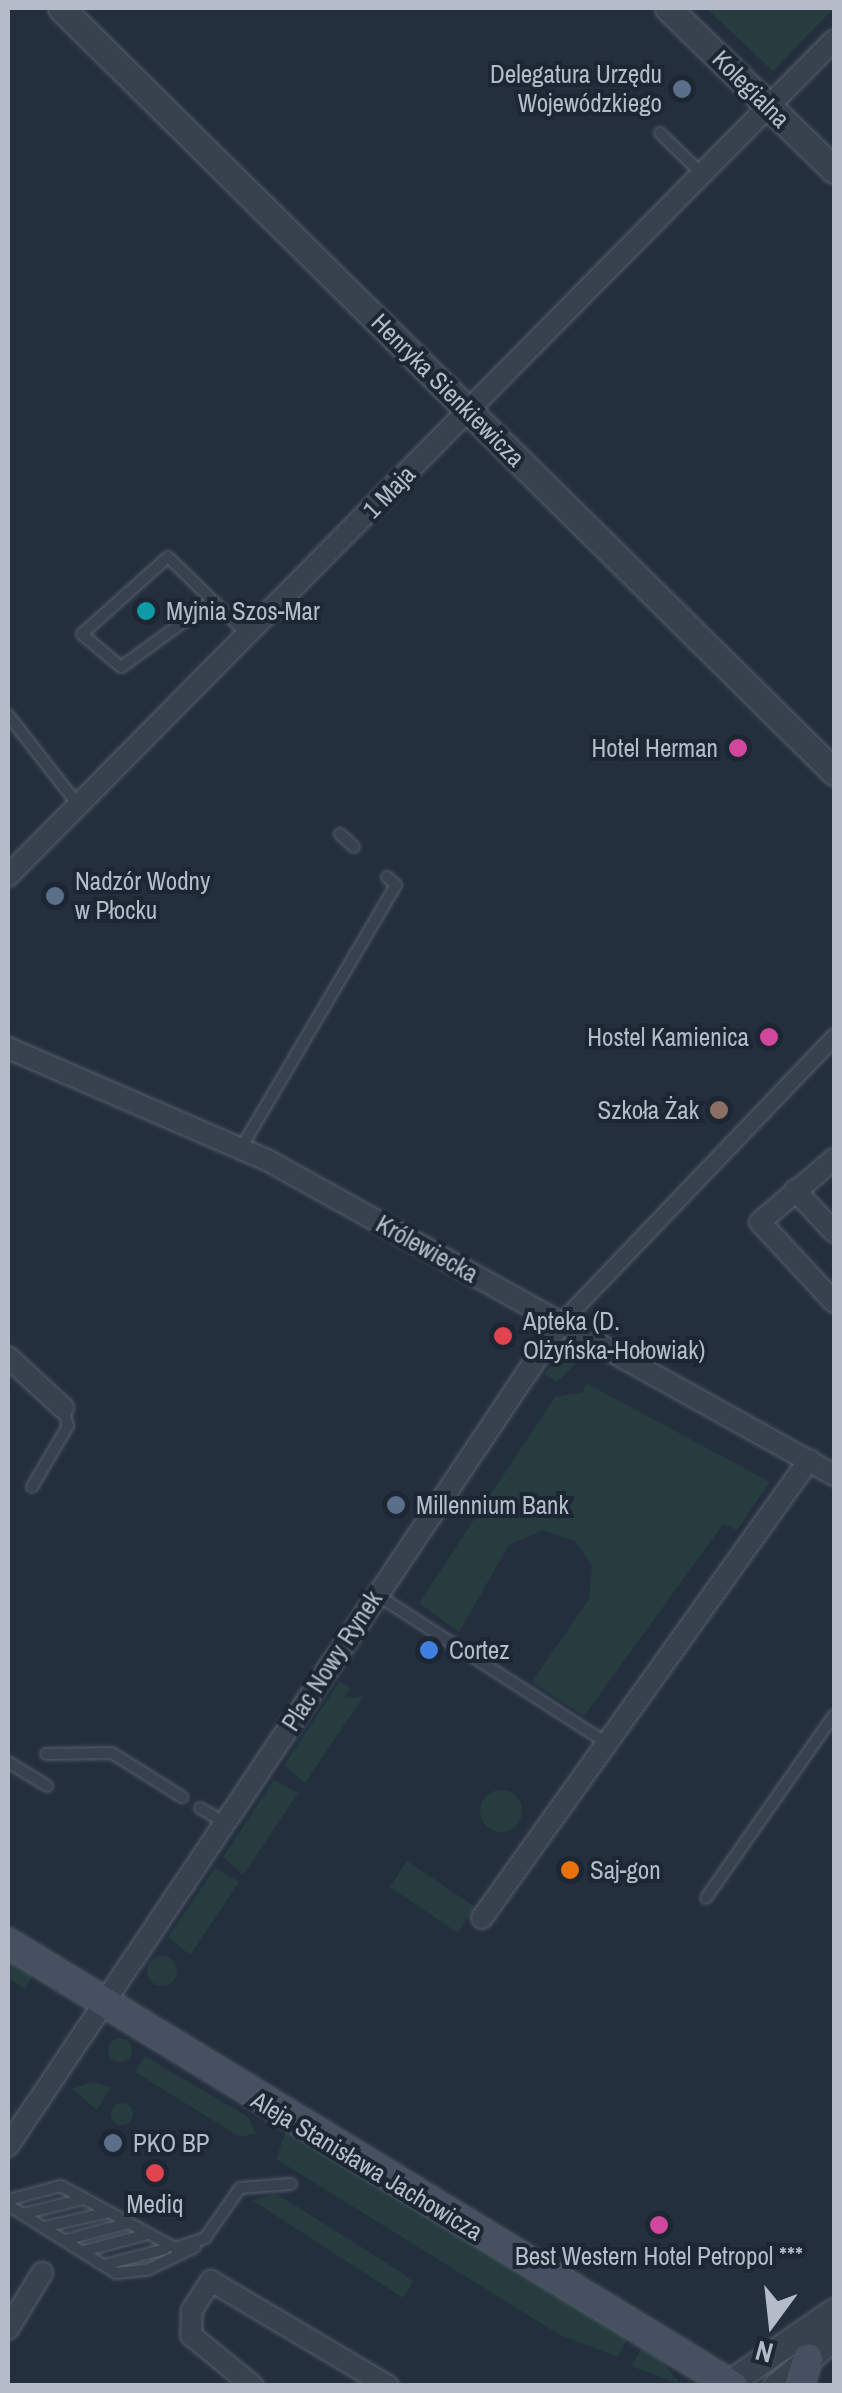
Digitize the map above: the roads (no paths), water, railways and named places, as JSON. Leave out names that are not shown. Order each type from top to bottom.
[{"type":"main road","name":"Aleja Stanisława Jachowicza","points":[[8,1944],[729,2385]]},
{"type":"main road","points":[[799,2386],[808,2358]]},
{"type":"street","name":"Henryka Sienkiewicza","points":[[61,8],[834,772]]},
{"type":"street","name":"Kolegialna","points":[[668,8],[834,170]]},
{"type":"street","name":"1 Maja","points":[[8,876],[834,40]]},
{"type":"street","points":[[561,1322],[834,1036]]},
{"type":"street","name":"Królewiecka","points":[[8,1048],[240,1148],[834,1474]]},
{"type":"street","points":[[834,1161],[760,1222],[834,1302]]},
{"type":"street","points":[[795,1190],[834,1232]]},
{"type":"street","name":"Plac Nowy Rynek","points":[[8,2146],[561,1322]]},
{"type":"street","points":[[8,1357],[64,1408]]},
{"type":"street","points":[[482,1918],[809,1460]]},
{"type":"street","points":[[8,2328],[42,2273]]},
{"type":"street","points":[[253,2386],[191,2334],[197,2298],[212,2281],[388,2386]]},
{"type":"street","points":[[729,2385],[834,2311]]},
{"type":"street","points":[[776,2386],[834,2337]]},
{"type":"lane","points":[[660,133],[701,172]]},
{"type":"lane","points":[[212,601],[122,667],[82,634],[168,557],[249,636]]},
{"type":"lane","points":[[8,716],[80,806]]},
{"type":"lane","points":[[340,834],[354,847]]},
{"type":"lane","points":[[240,1148],[396,885],[387,877]]},
{"type":"lane","points":[[32,1487],[68,1426],[64,1408]]},
{"type":"lane","points":[[376,1594],[607,1743]]},
{"type":"lane","points":[[706,1898],[834,1715]]},
{"type":"lane","points":[[46,1754],[112,1753],[182,1797]]},
{"type":"lane","points":[[8,1762],[47,1786]]},
{"type":"lane","points":[[200,1808],[224,1822]]},
{"type":"lane","points":[[8,2202],[103,2265],[134,2274],[201,2240],[240,2188],[291,2184]]},
{"type":"lane","points":[[8,2202],[62,2186],[144,2235],[175,2248]]},
{"type":"lane","points":[[22,2214],[84,2199]]},
{"type":"lane","points":[[43,2226],[106,2213]]},
{"type":"lane","points":[[64,2240],[126,2224]]},
{"type":"lane","points":[[83,2252],[144,2235]]},
{"type":"lane","points":[[103,2265],[201,2240]]},
{"type":"place","name":"Delegatura Urzędu Wojewódzkiego","points":[[682,89]]},
{"type":"place","name":"Myjnia Szos-Mar","points":[[146,611]]},
{"type":"place","name":"Hotel Herman","points":[[738,748]]},
{"type":"place","name":"Nadzór Wodny w Płocku","points":[[55,896]]},
{"type":"place","name":"Hostel Kamienica","points":[[769,1037]]},
{"type":"place","name":"Szkoła Żak","points":[[719,1110]]},
{"type":"place","name":"Apteka (D. Olżyńska-Hołowiak)","points":[[503,1336]]},
{"type":"place","name":"Millennium Bank","points":[[396,1505]]},
{"type":"place","name":"Cortez","points":[[429,1650]]},
{"type":"place","name":"Saj-gon","points":[[570,1870]]},
{"type":"place","name":"PKO BP","points":[[113,2143]]},
{"type":"place","name":"Mediq","points":[[155,2173]]},
{"type":"place","name":"Best Western Hotel Petropol ***","points":[[659,2225]]}]
